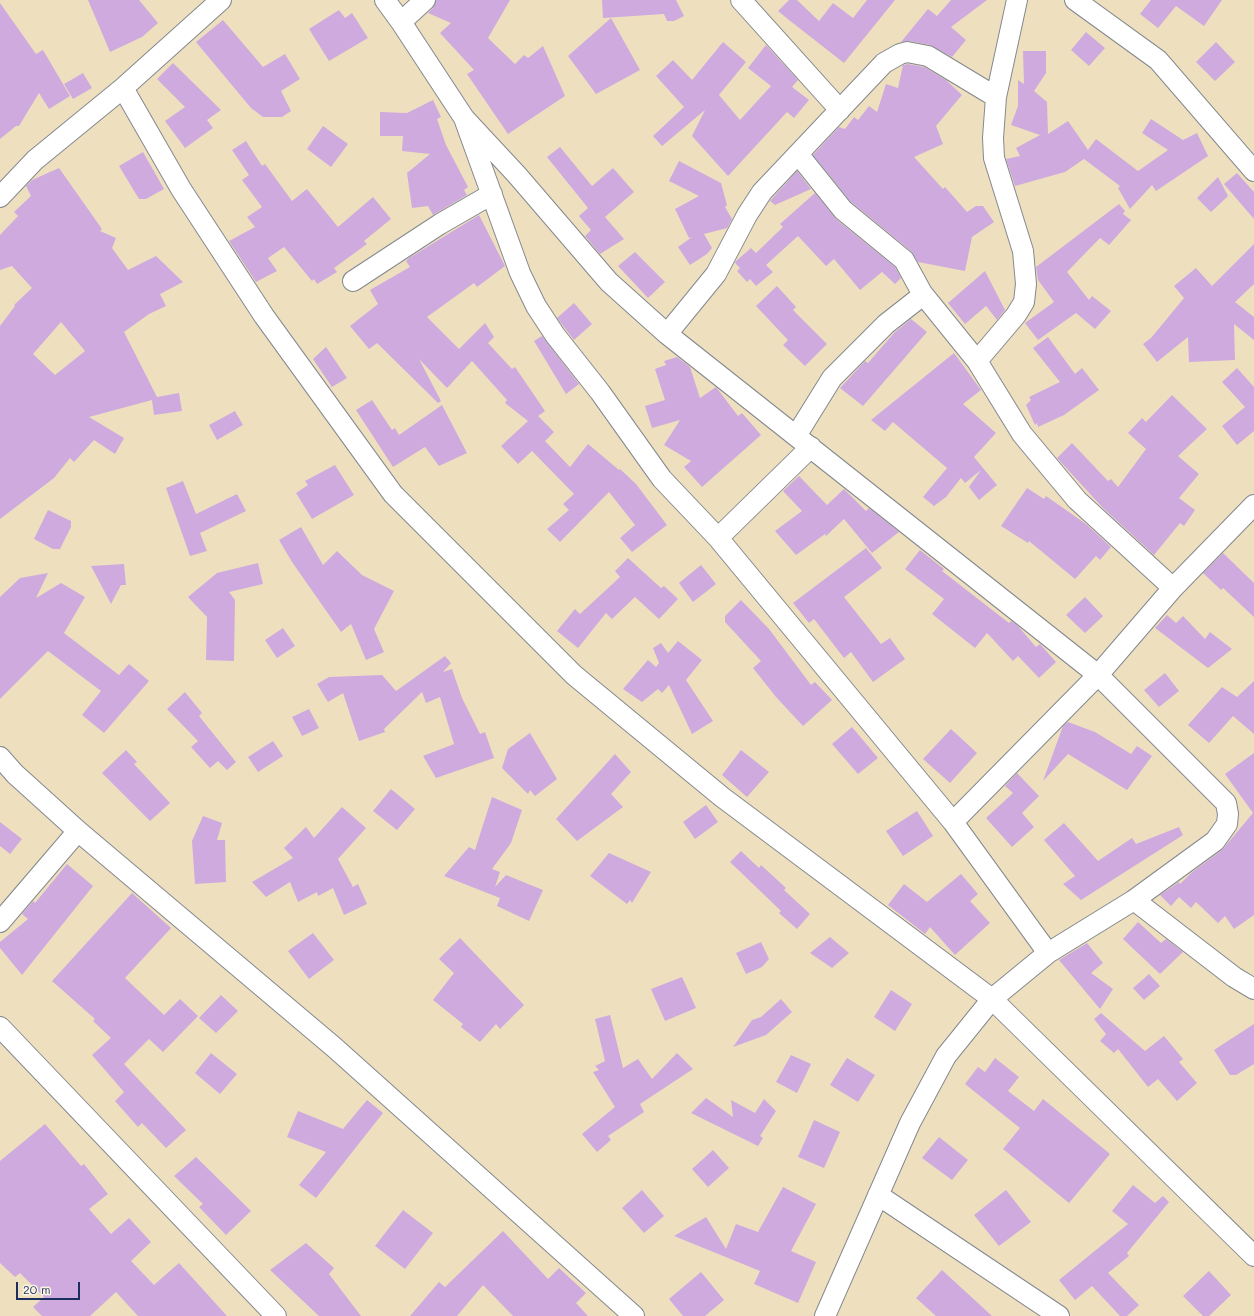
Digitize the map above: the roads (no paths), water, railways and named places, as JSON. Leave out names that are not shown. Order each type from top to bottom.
[{"type":"street","points":[[0,196],[36,160],[123,88],[221,0]]},
{"type":"street","points":[[385,0],[464,118],[517,175],[562,230],[609,282],[667,334],[1098,675],[1226,803],[1228,814],[1227,824],[1215,841],[1134,900],[1048,953],[992,999],[946,1056],[910,1123],[824,1316]]},
{"type":"street","points":[[401,22],[425,0]]},
{"type":"street","points":[[741,0],[840,110]]},
{"type":"street","points":[[977,361],[1016,315],[1024,302],[1026,284],[1023,251],[994,158],[993,138],[996,97],[1017,0]]},
{"type":"street","points":[[1074,0],[1158,60],[1254,171]]},
{"type":"street","points":[[667,334],[716,274],[754,202],[884,63],[900,54],[907,52],[928,56],[996,97]]},
{"type":"street","points":[[123,88],[181,189],[264,316],[393,494],[574,675],[722,797],[992,999],[1254,1256]]},
{"type":"street","points":[[464,118],[520,273],[536,306],[555,335],[600,392],[662,479],[718,538],[953,822],[1048,953]]},
{"type":"street","points":[[798,154],[843,210],[901,257],[923,295],[977,361],[1022,434],[1077,500],[1173,588]]},
{"type":"street","points":[[353,281],[440,224],[492,194]]},
{"type":"street","points":[[718,538],[803,442],[832,378],[886,324],[923,295]]},
{"type":"street","points":[[953,822],[1098,675],[1173,588],[1254,505]]},
{"type":"street","points":[[0,757],[15,774],[78,831],[335,1048],[634,1316]]},
{"type":"street","points":[[0,922],[78,831]]},
{"type":"street","points":[[1134,900],[1234,977],[1254,989]]},
{"type":"street","points":[[0,1027],[276,1316]]},
{"type":"street","points":[[878,1195],[1059,1316]]}]
